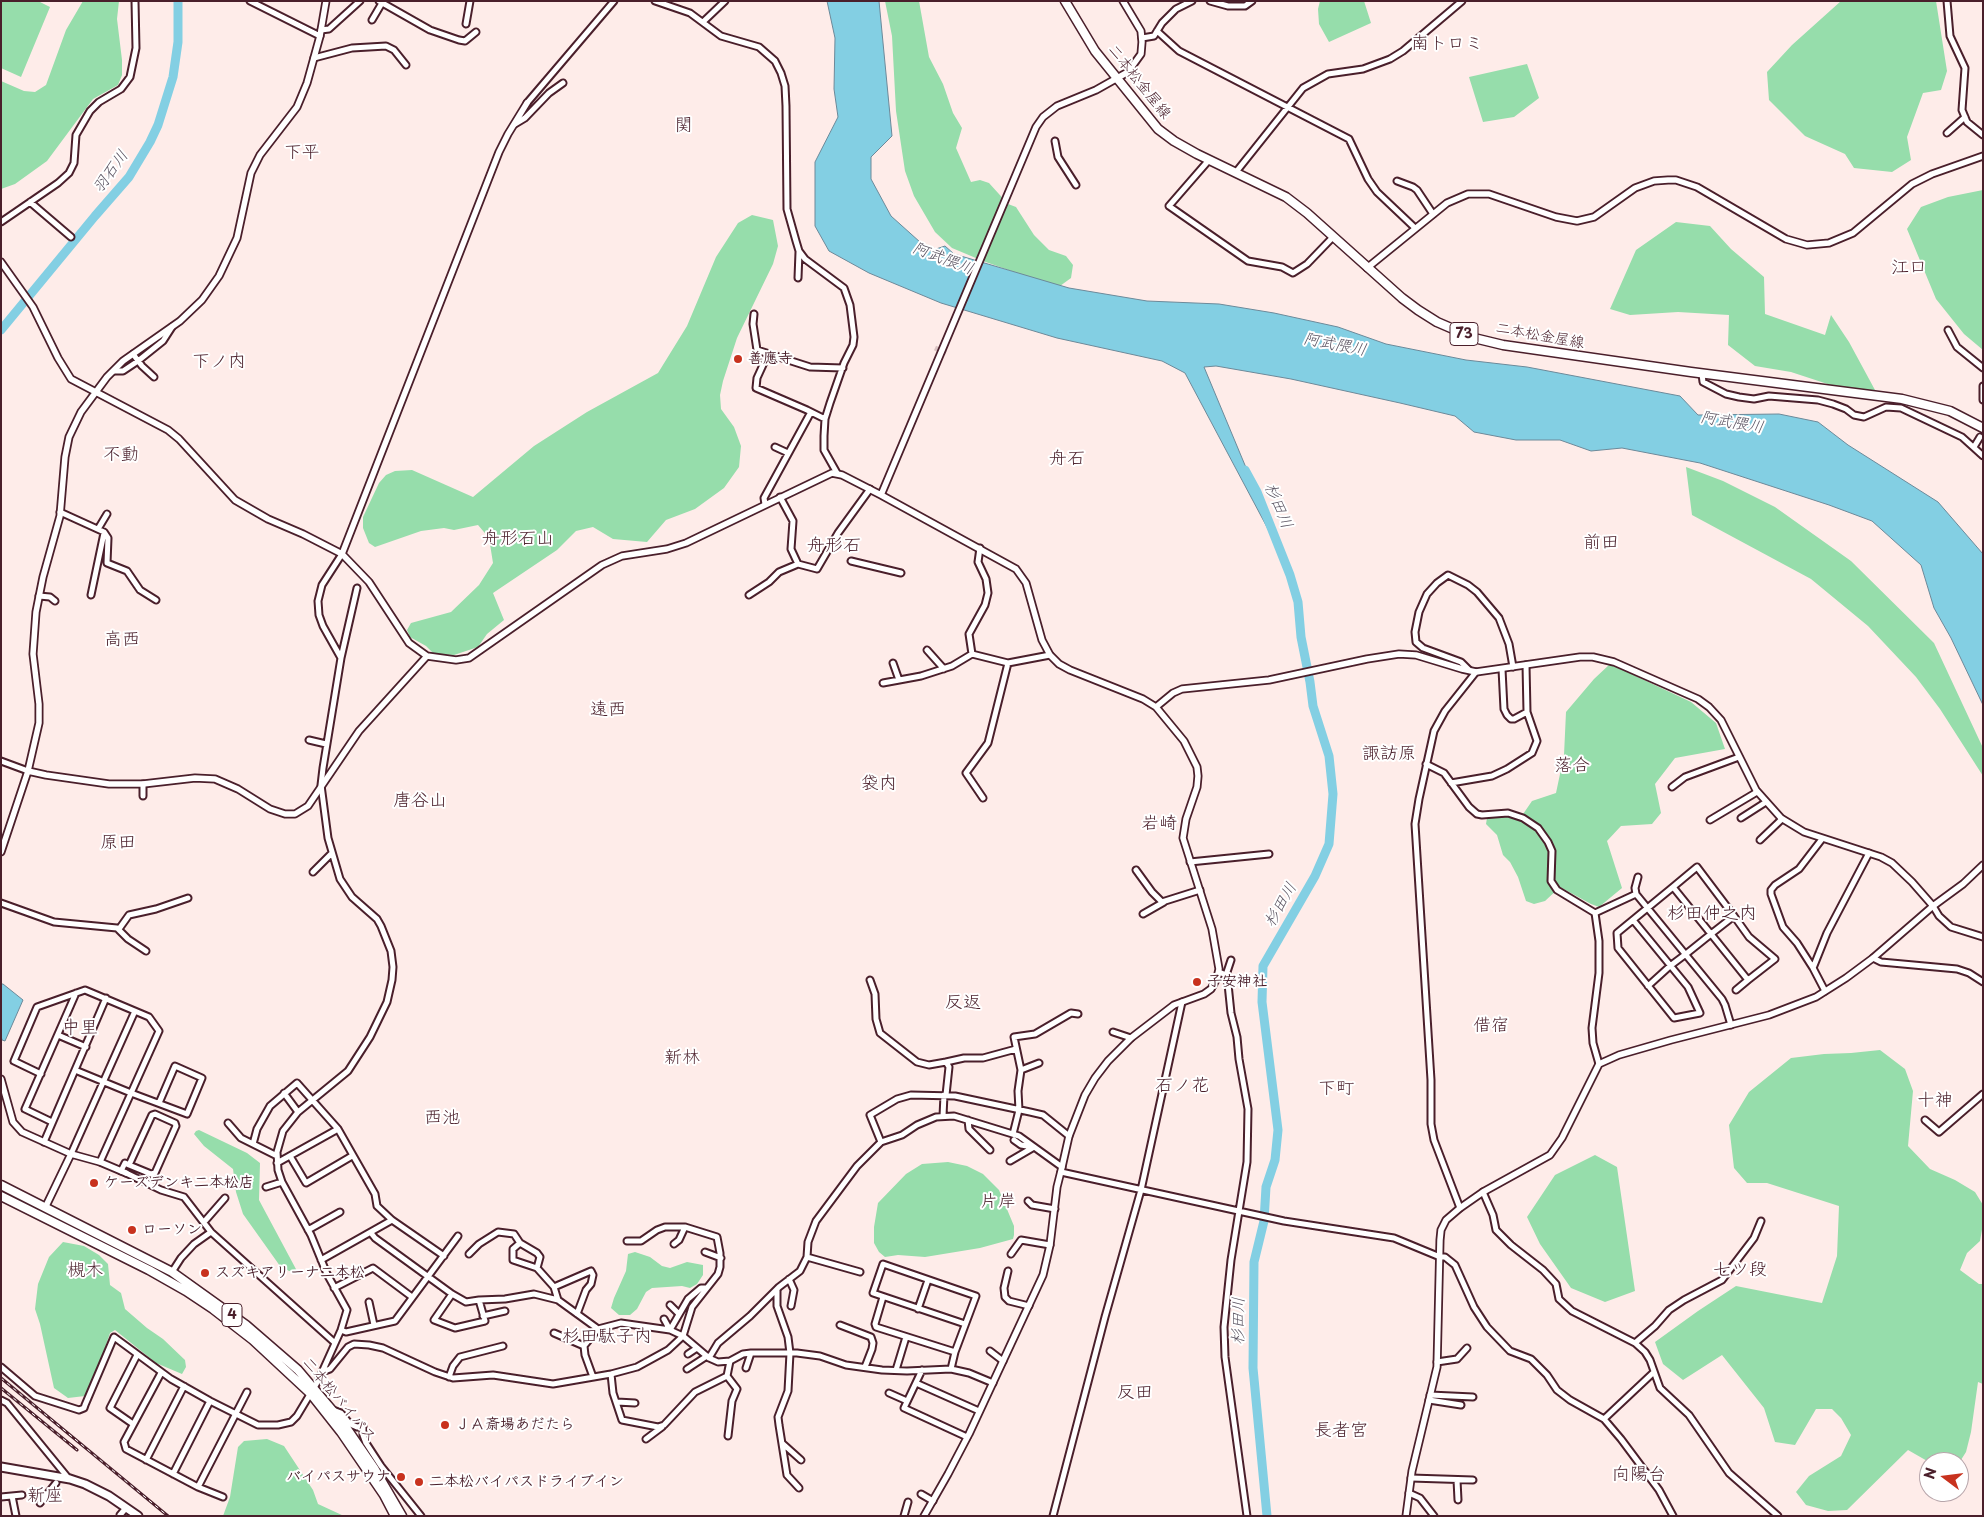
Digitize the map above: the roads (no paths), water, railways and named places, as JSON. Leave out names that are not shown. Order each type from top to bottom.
[{"type":"main road","name":"二本松金屋線","points":[[1065,1],[1095,51],[1158,129],[1174,141],[1286,197],[1333,236],[1367,268],[1418,310],[1437,322],[1474,338],[1533,350],[1702,374],[1902,398],[1950,411],[1983,428]]},
{"type":"main road","name":"二本松バイパス","points":[[1,1185],[172,1272],[246,1325],[298,1370],[384,1495],[395,1516]]},
{"type":"main road","name":"二本松バイパス","points":[[1,1196],[149,1270],[192,1296],[253,1340],[331,1409],[364,1451],[402,1516]]},
{"type":"main road","points":[[1,1468],[70,1479],[85,1484],[109,1496],[138,1516]]},
{"type":"street","points":[[1,222],[58,183],[69,173],[74,163],[76,135],[90,111],[99,102],[121,89],[130,77],[136,48],[135,1]]},
{"type":"street","points":[[250,1],[320,33]]},
{"type":"street","points":[[1,852],[35,744],[39,713],[34,654],[39,596],[60,512],[65,457],[69,437],[81,412],[114,371],[133,354],[172,328],[202,300],[219,276],[231,253],[243,217],[252,173],[260,155],[297,107],[307,83],[326,1]]},
{"type":"street","points":[[320,33],[329,28],[360,1]]},
{"type":"street","points":[[466,24],[470,1]]},
{"type":"street","points":[[341,658],[323,626],[317,607],[319,592],[322,584],[342,554],[499,152],[527,103],[614,1]]},
{"type":"street","points":[[656,1],[690,13],[722,36],[759,47],[769,55],[778,67],[785,93],[787,209],[799,251],[798,278]]},
{"type":"street","points":[[704,21],[725,1]]},
{"type":"street","points":[[880,495],[1036,127],[1043,117],[1057,106],[1117,79],[1128,72],[1141,54],[1141,31],[1123,1]]},
{"type":"street","points":[[1142,38],[1150,38],[1176,9],[1192,1]]},
{"type":"street","points":[[1210,1],[1228,6],[1245,6],[1252,1]]},
{"type":"street","points":[[1236,172],[1303,88],[1328,74],[1363,69],[1390,59],[1462,1]]},
{"type":"street","points":[[1946,1],[1950,36],[1965,68],[1962,110],[1967,122],[1983,135]]},
{"type":"street","points":[[372,20],[380,2],[430,30],[459,40],[466,41],[476,32]]},
{"type":"street","points":[[1157,31],[1178,51],[1349,139],[1368,179],[1382,197],[1415,228]]},
{"type":"street","points":[[314,58],[352,48],[386,46],[394,50],[406,65]]},
{"type":"street","points":[[514,124],[525,118],[549,93],[563,83]]},
{"type":"street","points":[[1947,133],[1965,117]]},
{"type":"street","points":[[1055,142],[1058,156],[1076,185]]},
{"type":"street","points":[[1367,268],[1415,228],[1457,198],[1478,193],[1514,202],[1556,217],[1577,221],[1594,217],[1635,188],[1654,181],[1676,180],[1698,187],[1786,239],[1807,245],[1819,245],[1838,241],[1853,233],[1916,182],[1932,174],[1983,156]]},
{"type":"street","points":[[1210,160],[1170,206],[1248,262],[1282,267],[1293,273],[1307,264],[1333,236]]},
{"type":"street","points":[[1397,181],[1417,190],[1433,214]]},
{"type":"street","points":[[30,202],[70,237]]},
{"type":"street","points":[[799,251],[805,259],[844,288],[846,292],[854,342],[825,419],[824,450],[837,473]]},
{"type":"street","points":[[1,262],[32,306],[68,375],[95,393],[168,430],[179,439],[235,500],[268,519],[342,554],[369,582],[409,643],[427,656],[456,660],[469,658],[602,565],[622,556],[678,546],[827,474],[837,473],[1007,563],[1024,578],[1042,640],[1050,655],[1059,664],[1070,670],[1130,692],[1156,708],[1184,741],[1197,767],[1197,787],[1183,829],[1183,838],[1212,929],[1219,972],[1211,989],[1164,1012],[1120,1048],[1095,1078],[1078,1110],[1069,1136],[1061,1170],[1050,1246],[1043,1275],[968,1437],[924,1516]]},
{"type":"street","points":[[754,314],[755,347],[768,354],[810,368],[843,368]]},
{"type":"street","points":[[114,371],[123,371],[138,361],[163,341],[172,328]]},
{"type":"street","points":[[1948,330],[1957,347],[1983,368]]},
{"type":"street","points":[[133,354],[154,377]]},
{"type":"street","points":[[768,354],[757,378],[756,388],[825,419]]},
{"type":"street","points":[[1702,374],[1703,382],[1726,394],[1739,397],[1754,399],[1769,396],[1818,400],[1846,409],[1854,415],[1864,417],[1886,407],[1901,408],[1962,437],[1983,456]]},
{"type":"street","points":[[1983,386],[1983,400]]},
{"type":"street","points":[[765,504],[764,498],[809,411],[806,403]]},
{"type":"street","points":[[1974,447],[1980,437]]},
{"type":"street","points":[[775,447],[788,453]]},
{"type":"street","points":[[749,595],[769,582],[779,572],[798,564],[817,569],[838,532],[870,489]]},
{"type":"street","points":[[780,497],[792,521],[791,549],[798,564]]},
{"type":"street","points":[[60,512],[104,532],[108,538],[107,563],[127,571],[140,590],[156,600]]},
{"type":"street","points":[[98,529],[107,514]]},
{"type":"street","points":[[91,595],[104,532]]},
{"type":"street","points":[[972,654],[969,634],[985,605],[988,592],[986,579],[978,562],[980,548]]},
{"type":"street","points":[[851,561],[901,573]]},
{"type":"street","points":[[1469,671],[1461,662],[1423,648],[1416,642],[1415,632],[1419,612],[1427,594],[1448,575],[1477,592],[1499,618],[1509,644],[1513,667]]},
{"type":"street","points":[[1,1367],[35,1396],[79,1410],[84,1408],[114,1337],[161,1373],[210,1401],[258,1425],[278,1425],[291,1422],[297,1416],[322,1372],[341,1330],[347,1310],[334,1288],[308,1230],[282,1182],[277,1156],[278,1141],[283,1131],[298,1112],[348,1070],[364,1046],[387,1002],[392,980],[392,960],[384,932],[377,919],[359,904],[340,879],[327,831],[321,785],[341,658],[357,588]]},
{"type":"street","points":[[39,596],[50,597],[54,601]]},
{"type":"street","points":[[927,650],[944,668]]},
{"type":"street","points":[[1156,708],[1173,693],[1182,689],[1234,685],[1407,653],[1476,672],[1571,658],[1593,657],[1626,666],[1689,693],[1715,713],[1757,792],[1782,819],[1804,832],[1869,853],[1892,863],[1912,882],[1939,916],[1951,927],[1983,937]]},
{"type":"street","points":[[883,683],[921,676],[944,668],[972,654],[1008,663],[1050,655]]},
{"type":"street","points":[[1,761],[28,771],[109,784],[143,784],[195,778],[215,779],[231,786],[270,809],[290,814],[304,810],[359,731],[427,656]]},
{"type":"street","points":[[893,662],[898,680]]},
{"type":"street","points":[[983,798],[966,773],[988,742],[1008,663]]},
{"type":"street","points":[[1451,783],[1492,776],[1507,770],[1532,753],[1536,741],[1528,712],[1526,665]]},
{"type":"street","points":[[1502,669],[1504,709],[1507,715],[1514,719],[1528,712]]},
{"type":"street","points":[[1460,1208],[1434,1140],[1431,1124],[1431,1080],[1415,824],[1434,731],[1445,711],[1476,672]]},
{"type":"street","points":[[309,740],[326,744]]},
{"type":"street","points":[[1672,787],[1685,777],[1739,757]]},
{"type":"street","points":[[1426,764],[1444,773],[1469,807],[1477,814],[1508,812],[1523,818],[1538,828],[1552,851],[1551,881],[1558,890],[1595,913]]},
{"type":"street","points":[[143,784],[143,796]]},
{"type":"street","points":[[1710,820],[1757,792]]},
{"type":"street","points":[[1741,818],[1766,802]]},
{"type":"street","points":[[1760,840],[1782,819]]},
{"type":"street","points":[[1822,839],[1799,869],[1775,885],[1771,890],[1771,894],[1783,927],[1797,942],[1825,991]]},
{"type":"street","points":[[313,872],[332,853]]},
{"type":"street","points":[[1813,968],[1828,933],[1869,853]]},
{"type":"street","points":[[1190,862],[1269,854]]},
{"type":"street","points":[[1406,1516],[1411,1478],[1437,1362],[1441,1230],[1446,1220],[1483,1192],[1550,1155],[1562,1138],[1599,1064],[1628,1052],[1769,1015],[1825,991],[1873,958],[1932,906],[1963,884],[1983,865]]},
{"type":"street","points":[[1633,920],[1688,987],[1700,1013],[1674,1018],[1618,948],[1617,933],[1673,887],[1697,868],[1749,937],[1775,959],[1736,990]]},
{"type":"street","points":[[1136,870],[1158,899],[1164,902]]},
{"type":"street","points":[[1638,877],[1635,888],[1636,894],[1722,999],[1731,1024]]},
{"type":"street","points":[[1673,887],[1748,980]]},
{"type":"street","points":[[1142,914],[1164,902],[1200,890]]},
{"type":"street","points":[[1595,913],[1636,894]]},
{"type":"street","points":[[119,929],[129,915],[188,898]]},
{"type":"street","points":[[1,902],[54,922],[110,926],[119,929],[128,939],[146,951]]},
{"type":"street","points":[[1595,913],[1599,941],[1599,973],[1592,1028],[1593,1043],[1599,1064]]},
{"type":"street","points":[[1648,986],[1670,966],[1734,916]]},
{"type":"street","points":[[1873,958],[1880,962],[1957,969],[1969,973],[1983,982]]},
{"type":"street","points":[[1231,960],[1226,975],[1248,1109],[1247,1162],[1242,1211],[1226,1301],[1224,1327],[1225,1357],[1247,1516]]},
{"type":"street","points":[[1219,972],[1226,975]]},
{"type":"street","points":[[870,980],[875,994],[876,1019],[880,1033],[917,1062],[929,1065],[964,1058],[983,1058],[1016,1049]]},
{"type":"street","points":[[41,1074],[14,1061],[37,1007],[85,990],[150,1017],[158,1031],[100,1162]]},
{"type":"street","points":[[52,1122],[25,1109],[76,993]]},
{"type":"street","points":[[44,1142],[106,998]]},
{"type":"street","points":[[1053,1516],[1105,1317],[1141,1190],[1182,1002]]},
{"type":"street","points":[[45,1208],[135,1011]]},
{"type":"street","points":[[1013,1134],[1019,1110],[1018,1091],[1021,1070],[1014,1037],[1034,1034],[1071,1013],[1078,1014]]},
{"type":"street","points":[[1113,1032],[1131,1038]]},
{"type":"street","points":[[58,1035],[86,1047]]},
{"type":"street","points":[[943,1116],[949,1068],[946,1062]]},
{"type":"street","points":[[1021,1070],[1039,1064]]},
{"type":"street","points":[[75,1070],[131,1093],[187,1114],[202,1078],[175,1066],[159,1103]]},
{"type":"street","points":[[1,1079],[13,1122],[22,1132],[71,1154],[100,1162],[161,1190],[184,1197],[211,1232],[335,1343]]},
{"type":"street","points":[[253,1144],[262,1118],[270,1106],[297,1083],[338,1129],[375,1194],[377,1206],[392,1220],[444,1256]]},
{"type":"street","points":[[284,1093],[298,1112]]},
{"type":"street","points":[[1925,1120],[1939,1132],[1983,1094]]},
{"type":"street","points":[[881,1142],[870,1115],[897,1098],[911,1095],[959,1096],[1043,1116],[1069,1136]]},
{"type":"street","points":[[123,1172],[125,1163],[151,1174],[155,1173],[176,1126],[175,1123],[155,1114],[152,1115],[130,1165]]},
{"type":"street","points":[[686,1369],[708,1357],[718,1342],[800,1271],[807,1257],[806,1250],[816,1221],[857,1166],[881,1142],[902,1135],[917,1125],[943,1116],[968,1120],[1019,1136],[1061,1170],[1141,1190],[1284,1221],[1394,1238],[1440,1257],[1445,1257],[1455,1265],[1474,1307],[1498,1340],[1510,1351],[1531,1360],[1547,1375],[1557,1390],[1570,1400],[1604,1419],[1659,1490],[1672,1516]]},
{"type":"street","points":[[968,1120],[969,1129],[990,1150]]},
{"type":"street","points":[[228,1123],[241,1138],[277,1156]]},
{"type":"street","points":[[277,1163],[338,1129]]},
{"type":"street","points":[[1014,1140],[1020,1145],[1034,1147]]},
{"type":"street","points":[[1010,1161],[1034,1147]]},
{"type":"street","points":[[290,1156],[306,1183],[352,1156]]},
{"type":"street","points":[[266,1187],[282,1182]]},
{"type":"street","points":[[1483,1192],[1493,1215],[1496,1230],[1556,1284],[1559,1299],[1572,1311],[1635,1343],[1645,1352],[1650,1360],[1660,1388],[1689,1415],[1729,1474],[1778,1516]]},
{"type":"street","points":[[204,1222],[225,1198]]},
{"type":"street","points":[[1028,1200],[1032,1205],[1055,1209]]},
{"type":"street","points":[[308,1230],[340,1212]]},
{"type":"street","points":[[321,1260],[392,1220]]},
{"type":"street","points":[[1635,1343],[1670,1310],[1684,1300],[1722,1280],[1754,1238],[1761,1220]]},
{"type":"street","points":[[322,1372],[330,1368],[348,1346],[364,1344],[383,1348],[449,1377],[504,1376],[553,1384],[611,1374],[637,1367],[660,1356],[679,1342],[683,1336],[692,1307],[718,1274],[720,1258],[717,1237],[685,1227],[665,1227],[641,1241],[627,1241]]},
{"type":"street","points":[[674,1244],[679,1240],[685,1227]]},
{"type":"street","points":[[172,1272],[194,1244],[211,1232]]},
{"type":"street","points":[[469,1254],[479,1244],[498,1232],[514,1234],[520,1243],[539,1255],[537,1268]]},
{"type":"street","points":[[371,1233],[375,1238],[452,1294],[466,1302],[505,1299],[534,1294],[558,1300],[598,1329]]},
{"type":"street","points":[[341,1330],[346,1332],[395,1321],[458,1236]]},
{"type":"street","points":[[1011,1254],[1021,1240],[1050,1246]]},
{"type":"street","points":[[520,1243],[513,1249],[513,1260],[537,1268],[554,1288],[558,1300]]},
{"type":"street","points":[[705,1252],[720,1258]]},
{"type":"street","points":[[807,1257],[860,1272]]},
{"type":"street","points":[[951,1370],[955,1352],[976,1296],[883,1264],[873,1293],[965,1324]]},
{"type":"street","points":[[334,1288],[373,1268],[412,1297]]},
{"type":"street","points":[[554,1288],[591,1271],[593,1275],[591,1284],[586,1290],[577,1314]]},
{"type":"street","points":[[1008,1271],[1004,1288],[1005,1297],[1009,1301],[1029,1306]]},
{"type":"street","points":[[790,1279],[794,1290],[791,1306]]},
{"type":"street","points":[[918,1309],[928,1280]]},
{"type":"street","points":[[670,1330],[688,1298],[701,1288],[706,1288]]},
{"type":"street","points":[[777,1289],[778,1312],[788,1337],[790,1353],[787,1396],[778,1417],[788,1475],[798,1488]]},
{"type":"street","points":[[452,1294],[434,1320],[455,1328],[484,1321],[479,1300]]},
{"type":"street","points":[[883,1297],[875,1324],[876,1327],[955,1352]]},
{"type":"street","points":[[368,1302],[374,1325]]},
{"type":"street","points":[[670,1305],[678,1313]]},
{"type":"street","points":[[483,1316],[505,1311]]},
{"type":"street","points":[[664,1319],[670,1330]]},
{"type":"street","points":[[593,1377],[584,1355],[584,1346],[598,1329],[621,1323],[670,1330],[683,1336],[708,1357],[718,1362],[730,1361],[743,1354],[751,1353],[810,1354],[846,1365],[896,1370],[951,1370],[969,1373],[993,1383]]},
{"type":"street","points":[[840,1325],[871,1337],[873,1343],[866,1367]]},
{"type":"street","points":[[554,1333],[584,1346]]},
{"type":"street","points":[[896,1370],[906,1337]]},
{"type":"street","points":[[449,1377],[453,1366],[460,1357],[503,1346]]},
{"type":"street","points":[[688,1354],[697,1348]]},
{"type":"street","points":[[1437,1362],[1457,1359],[1468,1348]]},
{"type":"street","points":[[990,1351],[1003,1361]]},
{"type":"street","points":[[746,1368],[751,1353]]},
{"type":"street","points":[[133,1424],[110,1408],[137,1355]]},
{"type":"street","points":[[646,1439],[662,1427],[695,1392],[727,1376],[730,1361]]},
{"type":"street","points":[[922,1370],[904,1408],[968,1437]]},
{"type":"street","points":[[1604,1419],[1654,1372]]},
{"type":"street","points":[[161,1373],[124,1442],[126,1449],[198,1487],[223,1497]]},
{"type":"street","points":[[611,1374],[613,1393],[622,1420],[662,1427]]},
{"type":"street","points":[[727,1376],[737,1389],[732,1401],[728,1436]]},
{"type":"street","points":[[916,1383],[979,1411]]},
{"type":"street","points":[[146,1460],[184,1386]]},
{"type":"street","points":[[198,1487],[247,1392]]},
{"type":"street","points":[[889,1394],[907,1401]]},
{"type":"street","points":[[1429,1398],[1473,1397]]},
{"type":"street","points":[[1429,1398],[1461,1405]]},
{"type":"street","points":[[1,1400],[7,1403],[70,1479]]},
{"type":"street","points":[[173,1474],[210,1401]]},
{"type":"street","points":[[617,1402],[635,1403]]},
{"type":"street","points":[[331,1409],[341,1413],[350,1424],[357,1427],[363,1426],[363,1435],[366,1443],[388,1477],[420,1515]]},
{"type":"street","points":[[782,1443],[801,1460]]},
{"type":"street","points":[[1411,1478],[1473,1480]]},
{"type":"street","points":[[1457,1480],[1458,1500]]},
{"type":"street","points":[[40,1503],[56,1483]]},
{"type":"street","points":[[1409,1493],[1420,1498],[1434,1516]]},
{"type":"street","points":[[921,1494],[933,1501]]},
{"type":"street","points":[[1,1497],[22,1495]]},
{"type":"street","points":[[12,1496],[16,1516]]},
{"type":"street","points":[[904,1516],[908,1502]]},
{"type":"street","points":[[120,1515],[126,1508]]},
{"type":"water","name":"阿武隈川","points":[[827,1],[879,1],[892,136],[871,157],[871,179],[891,216],[930,251],[945,246],[954,254],[1069,288],[1147,301],[1219,304],[1274,313],[1338,327],[1386,344],[1466,360],[1527,367],[1680,396],[1698,415],[1779,414],[1818,422],[1848,445],[1938,502],[1983,554],[1983,705],[1951,638],[1934,608],[1921,565],[1872,521],[1700,463],[1622,448],[1591,451],[1560,440],[1516,440],[1474,432],[1455,416],[1291,379],[1216,366],[1204,367],[1285,561],[1185,373],[1162,361],[1057,338],[941,303],[869,273],[829,251],[815,226],[815,162],[838,117],[834,89],[835,38]]},
{"type":"water","points":[[1,984],[23,1000],[5,1041],[2,1040],[1,1036]]},
{"type":"waterway","name":"羽石川","points":[[1,330],[129,177],[150,142],[158,125],[173,77],[178,42],[178,1]]},
{"type":"waterway","name":"杉田川","points":[[1245,470],[1257,492],[1290,575],[1298,602],[1301,637],[1313,706],[1329,756],[1333,794],[1329,844],[1315,876],[1263,966],[1262,1002],[1278,1130],[1275,1160],[1266,1187],[1264,1221],[1254,1262],[1253,1368],[1267,1516]]},
{"type":"tunnel","points":[[935,348],[946,353]]},
{"type":"railway","points":[[1,1378],[168,1516]]},
{"type":"railway","points":[[1,1388],[77,1450]]},
{"type":"place","name":"善應寺","points":[[738,359]]},
{"type":"place","name":"子安神社","points":[[1197,982]]},
{"type":"place","name":"ケーズデンキ二本松店","points":[[94,1183]]},
{"type":"place","name":"ローソン","points":[[132,1230]]},
{"type":"place","name":"スズキアリーナ二本松","points":[[205,1273]]},
{"type":"place","name":"ＪＡ斎場あだたら","points":[[445,1425]]},
{"type":"place","name":"バイパスサウナ","points":[[401,1477]]},
{"type":"place","name":"二本松バイパスドライブイン","points":[[419,1482]]},
{"type":"district","name":"南トロミ","points":[[1447,44]]},
{"type":"district","name":"関","points":[[684,126]]},
{"type":"district","name":"下平","points":[[302,153]]},
{"type":"district","name":"江口","points":[[1909,268]]},
{"type":"district","name":"下ノ内","points":[[219,362]]},
{"type":"district","name":"不動","points":[[121,455]]},
{"type":"district","name":"舟石","points":[[1067,459]]},
{"type":"district","name":"舟形石山","points":[[518,539]]},
{"type":"district","name":"前田","points":[[1601,543]]},
{"type":"district","name":"舟形石","points":[[834,546]]},
{"type":"district","name":"高西","points":[[122,640]]},
{"type":"district","name":"遠西","points":[[608,710]]},
{"type":"district","name":"諏訪原","points":[[1389,754]]},
{"type":"district","name":"落合","points":[[1572,766]]},
{"type":"district","name":"袋内","points":[[879,784]]},
{"type":"district","name":"唐谷山","points":[[420,801]]},
{"type":"district","name":"岩崎","points":[[1159,824]]},
{"type":"district","name":"原田","points":[[118,843]]},
{"type":"district","name":"杉田仲之内","points":[[1712,914]]},
{"type":"district","name":"反返","points":[[963,1003]]},
{"type":"district","name":"借宿","points":[[1491,1026]]},
{"type":"district","name":"中里","points":[[80,1028]]},
{"type":"district","name":"新林","points":[[682,1058]]},
{"type":"district","name":"石ノ花","points":[[1182,1086]]},
{"type":"district","name":"下町","points":[[1336,1089]]},
{"type":"district","name":"十神","points":[[1935,1101]]},
{"type":"district","name":"西池","points":[[442,1118]]},
{"type":"district","name":"片岸","points":[[998,1202]]},
{"type":"district","name":"七ツ段","points":[[1740,1270]]},
{"type":"district","name":"槻木","points":[[85,1271]]},
{"type":"district","name":"杉田駄子内","points":[[607,1337]]},
{"type":"district","name":"反田","points":[[1135,1393]]},
{"type":"district","name":"長者宮","points":[[1341,1431]]},
{"type":"district","name":"向陽台","points":[[1639,1475]]},
{"type":"district","name":"新座","points":[[45,1496]]}]
